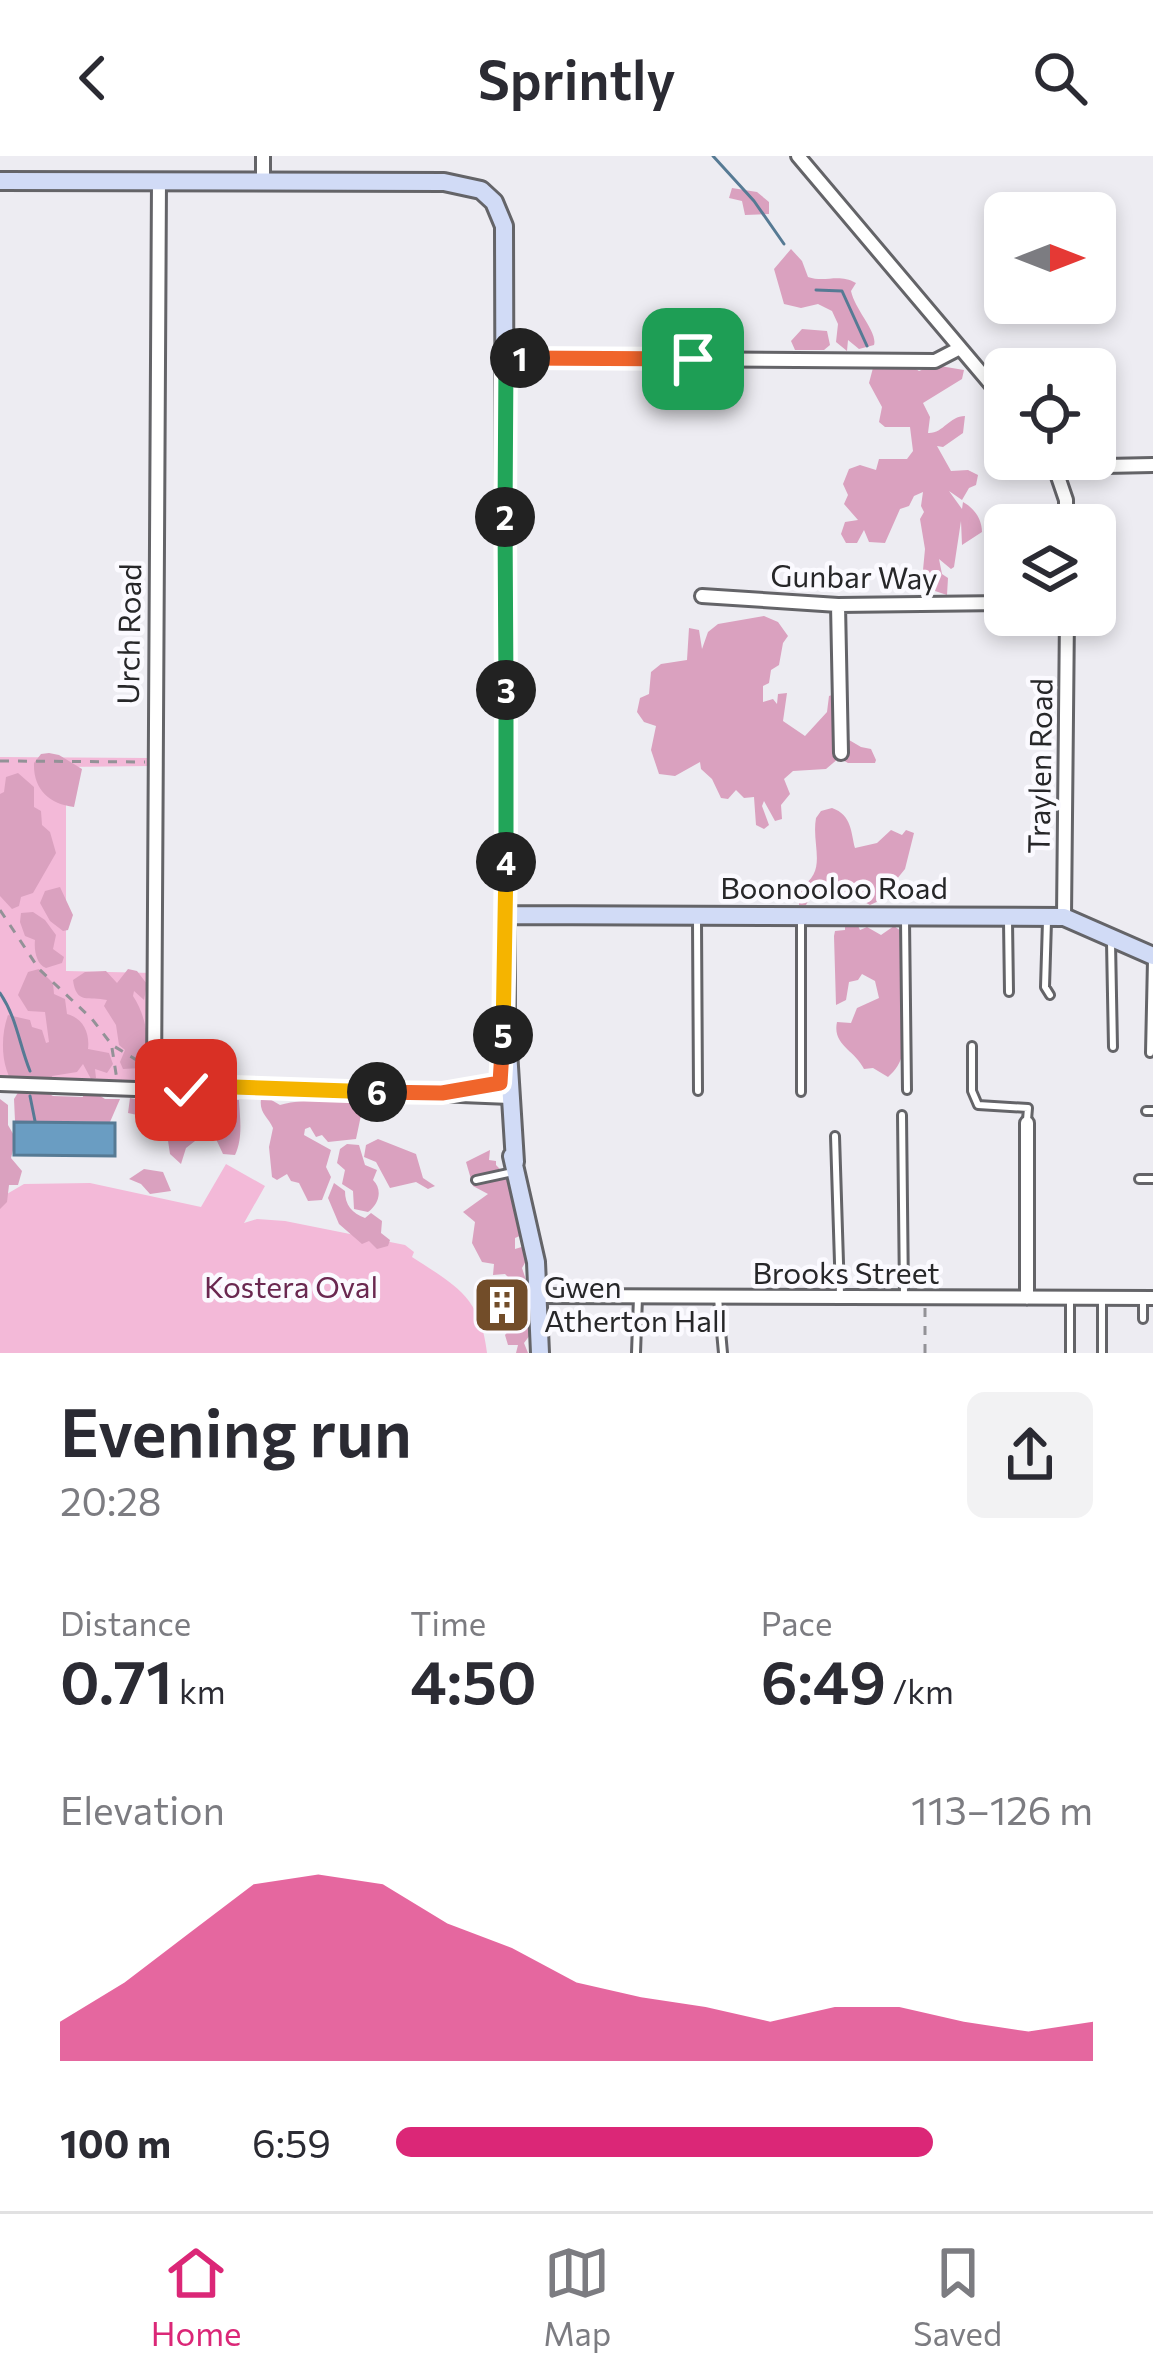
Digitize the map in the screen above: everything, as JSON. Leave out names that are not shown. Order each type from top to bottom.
[{"type":"street","points":[[262,156],[262,181]]},
{"type":"street","points":[[798,156],[984,376]]},
{"type":"street","points":[[0,181],[461,183],[482,190],[499,210],[505,237],[506,358],[505,1090],[532,1237],[540,1353]]},
{"type":"street","name":"Urch Road","points":[[154,1088],[159,181]]},
{"type":"street","points":[[506,358],[935,361],[960,348]]},
{"type":"street","points":[[1116,464],[1153,465]]},
{"type":"street","name":"Gunbar Way","points":[[702,596],[838,604],[984,602]]},
{"type":"street","points":[[838,604],[841,753]]},
{"type":"street","name":"Traylen Road","points":[[1056,917],[1065,636]]},
{"type":"street","name":"Boonooloo Road","points":[[506,914],[1056,917],[1153,956]]},
{"type":"street","points":[[186,1090],[204,1086],[442,1093],[505,1090]]},
{"type":"street","points":[[0,1087],[290,1095],[311,1091]]},
{"type":"street","points":[[1027,1123],[1027,1298]]},
{"type":"street","name":"Brooks Street","points":[[539,1296],[1148,1298]]},
{"type":"lane","points":[[697,915],[698,1091]]},
{"type":"lane","points":[[801,916],[801,1091]]},
{"type":"lane","points":[[905,916],[907,1090]]},
{"type":"lane","points":[[1008,917],[1009,992]]},
{"type":"lane","points":[[1050,994],[1045,987],[1056,917]]},
{"type":"lane","points":[[1111,936],[1113,1047]]},
{"type":"lane","points":[[1150,1053],[1153,956]]},
{"type":"lane","points":[[972,1046],[976,1102],[985,1108],[1028,1108],[1027,1123]]},
{"type":"lane","points":[[211,1132],[212,1093]]},
{"type":"lane","points":[[902,1115],[904,1298]]},
{"type":"lane","points":[[835,1136],[840,1297]]},
{"type":"lane","points":[[476,1180],[516,1167]]},
{"type":"lane","points":[[1139,1179],[1153,1179]]},
{"type":"lane","points":[[636,1353],[638,1297]]},
{"type":"lane","points":[[718,1298],[723,1353]]},
{"type":"lane","points":[[1070,1298],[1070,1353]]},
{"type":"lane","points":[[1102,1298],[1102,1353]]},
{"type":"lane","points":[[1143,1319],[1148,1298]]},
{"type":"path","points":[[0,761],[153,762]]},
{"type":"path","points":[[0,910],[33,962],[112,1045],[154,1072]]},
{"type":"path","points":[[112,1045],[118,1087]]},
{"type":"path","points":[[925,1298],[925,1353]]},
{"type":"green space","points":[[0,757],[149,758],[149,766],[66,767],[66,971],[153,973],[154,1088],[0,1084]]},
{"type":"green space","name":"Kostera Oval","points":[[226,1164],[265,1186],[244,1223],[285,1221],[405,1245],[414,1252],[412,1257],[453,1285],[472,1305],[487,1353],[0,1353],[0,1198],[24,1184],[90,1183],[201,1207]]},
{"type":"shaded area","points":[[732,188],[757,192],[769,202],[769,214],[745,215],[742,201],[729,198]]},
{"type":"shaded area","points":[[791,249],[808,277],[856,283],[851,291],[874,345],[859,349],[848,340],[847,351],[836,342],[838,324],[832,311],[818,304],[801,308],[784,304],[774,269]]},
{"type":"shaded area","points":[[802,329],[827,331],[830,345],[824,350],[795,350],[791,341]]},
{"type":"shaded area","points":[[906,363],[919,371],[934,365],[964,370],[962,379],[923,403],[930,417],[928,433],[965,416],[963,433],[937,446],[951,471],[978,475],[976,485],[962,500],[949,491],[962,509],[963,502],[974,511],[982,532],[962,545],[961,521],[954,567],[939,559],[942,574],[948,578],[947,595],[921,591],[923,492],[900,509],[885,543],[869,542],[864,530],[857,543],[846,543],[841,534],[845,522],[858,520],[844,504],[848,495],[843,484],[849,469],[860,465],[876,470],[879,459],[907,459],[913,451],[910,427],[885,427],[879,422],[882,407],[869,383],[874,364]]},
{"type":"shaded area","points":[[764,616],[778,622],[788,636],[779,665],[763,686],[763,702],[773,699],[777,704],[778,694],[787,693],[783,721],[805,736],[827,712],[829,696],[835,694],[844,737],[871,749],[876,760],[848,763],[839,758],[826,769],[793,771],[784,779],[790,794],[781,805],[782,819],[775,821],[764,801],[769,825],[764,829],[756,825],[754,797],[744,798],[736,790],[728,799],[721,798],[700,762],[675,776],[659,774],[651,750],[656,726],[644,722],[637,712],[640,698],[649,694],[651,672],[661,664],[687,660],[689,628],[699,630],[702,649],[708,632],[718,624]]},
{"type":"shaded area","points":[[49,753],[82,769],[74,807],[50,799],[36,780],[34,763],[41,754]]},
{"type":"shaded area","points":[[18,773],[34,787],[34,807],[41,811],[42,825],[50,832],[56,853],[33,893],[21,897],[19,906],[12,909],[0,896],[0,794],[6,777]]},
{"type":"shaded area","points":[[832,808],[847,820],[855,848],[877,843],[891,830],[914,833],[905,869],[892,885],[903,888],[907,901],[883,899],[870,905],[846,892],[830,901],[809,899],[806,905],[799,905],[799,888],[816,866],[816,818]]},
{"type":"shaded area","points":[[60,887],[73,915],[68,930],[63,931],[50,921],[40,903],[45,891]]},
{"type":"shaded area","points":[[33,912],[56,935],[53,949],[64,957],[62,963],[46,968],[38,960],[35,940],[25,936],[20,922],[21,913]]},
{"type":"shaded area","points":[[855,919],[860,930],[867,927],[881,935],[894,926],[901,931],[905,1046],[888,1077],[873,1068],[864,1069],[836,1030],[837,1022],[851,1023],[857,1008],[879,998],[875,981],[862,974],[849,982],[846,1000],[836,1005],[835,931],[845,930],[845,923]]},
{"type":"shaded area","points":[[39,969],[53,983],[54,994],[65,999],[67,1014],[84,1027],[88,1049],[109,1053],[113,1064],[107,1073],[95,1069],[96,1078],[91,1079],[83,1064],[77,1072],[52,1076],[51,1087],[42,1090],[53,1096],[83,1097],[83,1093],[94,1092],[105,1099],[120,1099],[110,1122],[15,1121],[14,1099],[19,1091],[5,1064],[4,1033],[8,1015],[30,1020],[49,1042],[45,1012],[28,1011],[18,995],[28,972]]},
{"type":"shaded area","points":[[128,969],[137,971],[147,984],[144,1000],[134,991],[133,996],[144,1019],[150,1061],[136,1055],[140,1068],[123,1069],[120,1062],[125,1050],[104,1006],[107,1000],[80,996],[73,980],[85,972],[106,971],[117,983]]},
{"type":"shaded area","points":[[164,1096],[175,1103],[192,1097],[208,1108],[200,1125],[204,1134],[186,1148],[181,1164],[170,1154],[165,1121],[128,1113],[130,1098],[144,1101]]},
{"type":"shaded area","points":[[0,1099],[8,1105],[8,1125],[16,1139],[11,1158],[22,1171],[18,1185],[9,1185],[7,1202],[0,1209]]},
{"type":"shaded area","points":[[261,1099],[280,1105],[364,1101],[356,1139],[328,1142],[322,1135],[316,1137],[310,1127],[305,1129],[304,1135],[331,1150],[326,1167],[331,1177],[322,1200],[308,1201],[299,1183],[287,1174],[277,1180],[272,1177],[269,1147],[273,1128],[261,1104]]},
{"type":"shaded area","points":[[239,1100],[235,1155],[223,1154],[216,1139],[220,1135],[213,1127],[214,1103]]},
{"type":"shaded area","points":[[378,1139],[416,1154],[423,1178],[435,1186],[428,1189],[416,1182],[390,1188],[376,1162],[364,1157],[366,1145]]},
{"type":"shaded area","points":[[359,1145],[365,1165],[377,1170],[373,1180],[378,1197],[368,1212],[354,1209],[353,1191],[342,1184],[345,1170],[337,1163],[340,1149]]},
{"type":"shaded area","points":[[490,1150],[489,1160],[496,1161],[529,1199],[534,1213],[522,1235],[515,1238],[515,1249],[525,1246],[529,1256],[522,1268],[526,1280],[517,1283],[529,1291],[518,1302],[530,1315],[525,1323],[533,1331],[524,1343],[528,1353],[516,1353],[518,1345],[508,1345],[505,1335],[514,1324],[507,1319],[511,1308],[507,1302],[508,1288],[515,1284],[505,1274],[493,1275],[494,1264],[482,1262],[472,1243],[475,1222],[463,1212],[488,1194],[473,1186],[466,1162]]},
{"type":"shaded area","points":[[144,1169],[163,1172],[171,1191],[150,1194],[129,1179]]},
{"type":"shaded area","points":[[334,1183],[345,1191],[353,1211],[365,1218],[371,1213],[382,1221],[381,1233],[390,1240],[388,1246],[377,1249],[369,1241],[362,1244],[339,1224],[328,1198]]},
{"type":"water","points":[[14,1122],[115,1123],[115,1156],[14,1155]]},
{"type":"waterway","points":[[713,156],[754,201],[784,244]]},
{"type":"waterway","points":[[816,290],[842,291],[867,346]]},
{"type":"waterway","points":[[0,993],[30,1071]]},
{"type":"waterway","points":[[30,1096],[35,1121]]},
{"type":"place","name":"Gwen Atherton Hall","points":[[502,1305]]},
{"type":"route","points":[[186,1090],[204,1086],[442,1093],[500,1083],[506,1019],[506,358],[693,359]]}]
